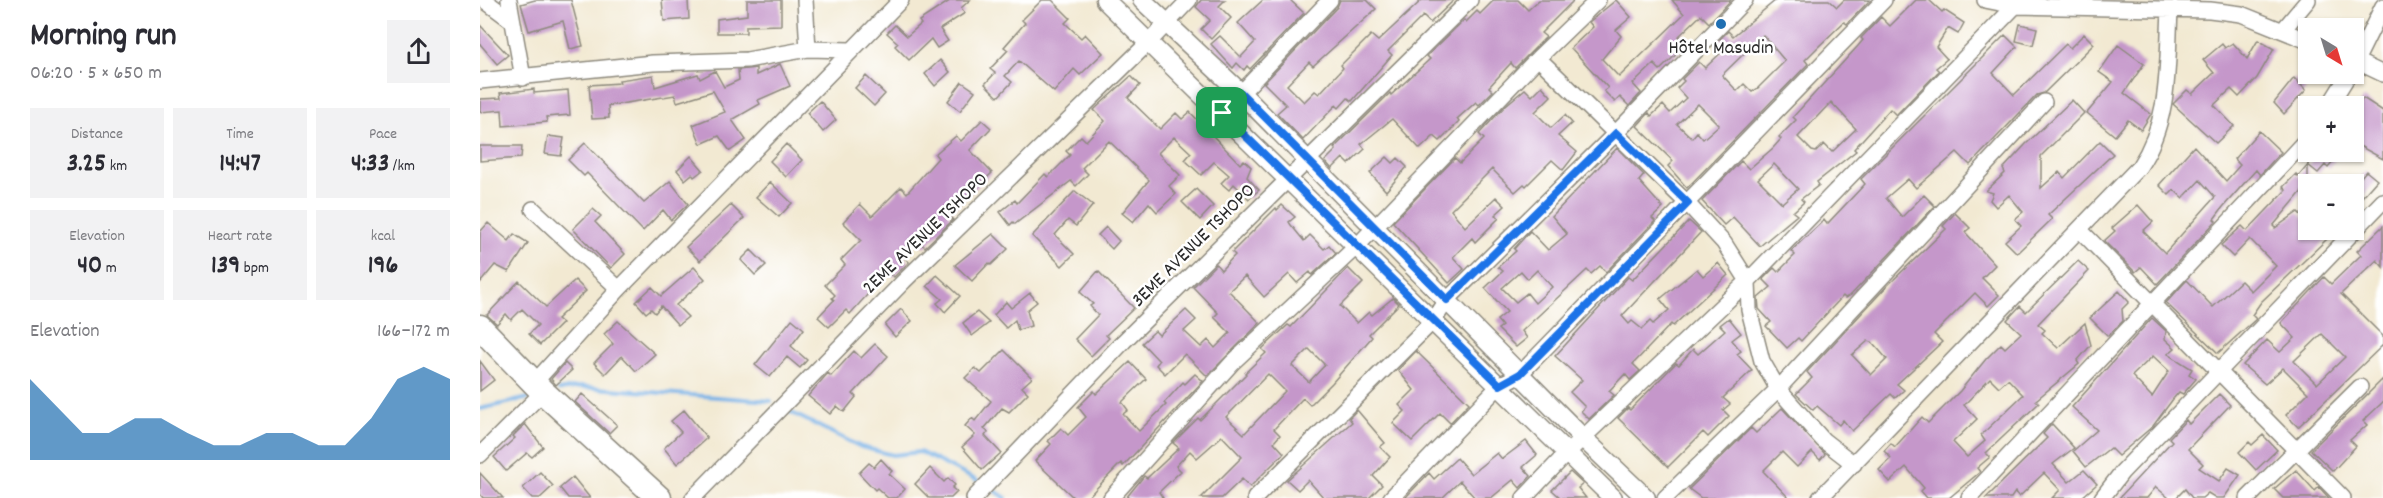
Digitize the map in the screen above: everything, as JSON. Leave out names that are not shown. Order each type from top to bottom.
[{"type":"highway","points":[[480,327],[539,387],[659,498]]},
{"type":"street","points":[[484,0],[511,20]]},
{"type":"street","points":[[509,0],[523,78]]},
{"type":"street","points":[[805,0],[808,49]]},
{"type":"street","points":[[480,454],[539,387],[619,289],[850,50],[902,0]]},
{"type":"street","points":[[1105,0],[1434,320],[1613,498]]},
{"type":"street","points":[[1142,0],[1241,93],[1306,161],[1646,498]]},
{"type":"street","name":"2EME AVENUE TSHOPO","points":[[693,498],[904,280],[1149,43],[1189,0]]},
{"type":"street","points":[[1222,113],[1330,0]]},
{"type":"street","name":"3EME AVENUE TSHOPO","points":[[974,498],[1124,341],[1470,0]]},
{"type":"street","points":[[1111,498],[1232,363],[1357,246],[1597,0]]},
{"type":"street","points":[[1255,498],[1434,320],[1447,300],[1616,133],[1744,0]]},
{"type":"street","points":[[1391,498],[1500,385],[1520,374],[1884,0]]},
{"type":"street","points":[[1985,0],[2210,10],[2241,14],[2298,37]]},
{"type":"street","points":[[2283,30],[2308,0]]},
{"type":"street","points":[[1524,498],[1566,453],[1748,281],[2018,3]]},
{"type":"street","points":[[2364,43],[2383,6]]},
{"type":"street","points":[[1820,498],[2139,167],[2153,147],[2165,104],[2170,10]]},
{"type":"street","points":[[480,81],[653,63],[747,60],[808,49],[850,50]]},
{"type":"street","points":[[1538,58],[1688,203],[1724,243],[1748,281],[1749,310],[1762,361],[1778,389],[1823,440],[1854,464]]},
{"type":"street","points":[[2364,68],[2383,74]]},
{"type":"street","points":[[1665,498],[1778,389],[2044,102]]},
{"type":"street","points":[[1969,498],[2298,149]]},
{"type":"street","points":[[2102,498],[2122,472],[2383,201]]},
{"type":"street","points":[[533,209],[619,289]]},
{"type":"street","points":[[2080,230],[2343,498]]},
{"type":"street","points":[[2248,498],[2360,387]]},
{"type":"building","points":[[535,0],[571,0],[583,46],[570,49],[563,21],[529,31],[521,4]]},
{"type":"building","points":[[662,0],[688,0],[689,19],[664,21]]},
{"type":"building","points":[[747,0],[781,0],[781,25],[746,26],[746,33],[717,33],[717,19],[747,15]]},
{"type":"building","points":[[951,0],[970,0],[961,8],[965,13],[940,29],[948,41],[937,48],[931,39],[909,60],[895,46],[898,43],[887,33],[895,25],[907,36],[921,24],[919,21]]},
{"type":"building","points":[[1042,0],[1052,0],[1070,18],[1065,23],[1081,38],[1085,34],[1103,53],[1080,75],[1074,69],[1054,92],[1019,61],[1005,76],[1012,82],[998,97],[985,84],[995,73],[990,69],[1008,50],[1004,47],[1025,23],[1022,20]]},
{"type":"building","points":[[1201,0],[1225,0],[1219,6],[1231,18],[1211,39],[1201,29],[1210,20],[1196,7]]},
{"type":"building","points":[[1263,0],[1290,0],[1304,13],[1250,69],[1247,66],[1244,70],[1237,63],[1233,68],[1211,44],[1220,36],[1241,57],[1255,42],[1238,23]]},
{"type":"building","points":[[1340,0],[1367,0],[1376,9],[1313,66],[1309,62],[1287,85],[1304,102],[1315,91],[1319,94],[1343,68],[1341,65],[1371,35],[1378,41],[1422,0],[1454,0],[1430,23],[1423,16],[1388,51],[1392,55],[1352,101],[1348,98],[1339,108],[1336,105],[1303,140],[1277,113],[1286,105],[1264,83],[1337,7]]},
{"type":"building","points":[[1494,0],[1518,0],[1528,10],[1539,0],[1574,0],[1541,33],[1546,37],[1515,68],[1511,63],[1489,87],[1493,91],[1479,105],[1476,102],[1457,119],[1459,122],[1440,141],[1434,136],[1420,149],[1392,119],[1361,144],[1365,149],[1349,164],[1343,158],[1332,169],[1325,161],[1336,150],[1334,148],[1390,93],[1391,95],[1430,59],[1427,56],[1464,20],[1466,22],[1477,11],[1480,14]]},
{"type":"building","points":[[1616,0],[1631,17],[1616,30],[1621,36],[1602,59],[1619,77],[1684,14],[1672,0],[1731,0],[1709,23],[1701,15],[1678,37],[1685,46],[1660,70],[1654,64],[1633,84],[1641,93],[1629,106],[1620,97],[1615,102],[1604,91],[1608,88],[1571,48],[1593,27],[1589,22]]},
{"type":"building","points":[[1776,0],[1829,0],[1837,7],[1844,0],[1870,0],[1847,24],[1844,22],[1805,60],[1808,64],[1687,188],[1668,166],[1673,161],[1637,126],[1649,113],[1651,116],[1663,105],[1670,113],[1686,98],[1677,88],[1684,81],[1682,79],[1699,62],[1705,68],[1727,47],[1720,39],[1728,31],[1733,36]],"holes":[[[1763,35],[1785,61],[1752,92],[1744,84],[1737,91],[1722,75]],[[1698,104],[1719,125],[1703,139],[1697,132],[1692,138],[1677,124]]]},
{"type":"building","points":[[1916,0],[1929,0],[1942,12],[1944,10],[1964,23],[1958,34],[1948,28],[1936,47],[1947,59],[1936,68],[1939,71],[1896,115],[1890,109],[1854,149],[1856,151],[1817,182],[1819,185],[1801,199],[1804,202],[1793,212],[1797,215],[1760,246],[1733,217],[1724,225],[1702,201],[1741,161],[1749,169],[1773,148],[1781,139],[1779,137],[1796,120],[1793,117],[1858,46],[1863,40],[1861,38],[1881,17],[1890,26]],"holes":[[[1831,102],[1856,129],[1832,152],[1824,144],[1816,152],[1812,151],[1798,137]],[[1774,164],[1798,189],[1782,203],[1758,179]]]},
{"type":"building","points":[[2020,24],[2037,28],[2033,45],[2016,41]]},
{"type":"building","points":[[480,25],[508,55],[497,64],[480,44]]},
{"type":"building","points":[[2084,34],[2094,44],[2044,93],[2037,95],[1970,165],[1957,152],[1916,188],[1908,179],[1886,198],[1902,217],[1924,195],[1935,206],[1851,295],[1845,298],[1843,296],[1801,341],[1798,338],[1787,348],[1766,326],[1771,322],[1759,309],[1758,298],[1771,287],[1763,279],[1774,268],[1778,272],[1795,255],[1791,251],[1824,220],[1827,224],[1865,184],[1861,179],[2005,35],[2017,47],[1993,73],[2014,95],[2066,44],[2070,48]]},
{"type":"building","points":[[2258,40],[2274,49],[2257,78],[2239,97],[2231,89],[2214,105],[2234,126],[2216,143],[2173,104],[2187,90],[2192,94],[2214,73],[2203,60],[2222,44],[2225,48],[2233,43],[2247,59]]},
{"type":"building","points":[[2118,45],[2144,64],[2124,93],[2151,114],[2141,130],[2128,120],[2115,136],[2087,113],[2113,82],[2099,72]]},
{"type":"building","points":[[940,60],[950,72],[935,86],[925,74]]},
{"type":"building","points":[[780,64],[790,86],[758,100],[760,104],[732,120],[746,140],[730,151],[719,136],[701,144],[693,125],[725,112],[713,91],[677,102],[675,95],[608,106],[609,118],[592,119],[589,85],[620,83],[619,80],[653,75],[655,87],[698,74],[700,79],[715,71],[724,87],[739,80],[738,70],[756,68],[756,75]]},
{"type":"building","points":[[866,76],[885,94],[874,106],[855,88]]},
{"type":"building","points":[[1131,76],[1140,85],[1128,98],[1160,129],[1176,113],[1182,119],[1190,112],[1240,164],[1244,160],[1251,167],[1247,177],[1259,190],[1249,199],[1234,184],[1229,190],[1221,183],[1229,175],[1214,162],[1201,175],[1185,160],[1191,153],[1174,137],[1158,153],[1180,175],[1169,186],[1176,194],[1157,212],[1149,203],[1133,222],[1122,213],[1149,180],[1109,141],[1082,168],[1088,174],[1076,186],[1071,181],[1015,224],[1013,222],[1010,225],[1000,212],[1015,200],[1017,203],[1045,174],[1048,177],[1070,155],[1066,151],[1081,136],[1086,141],[1105,121],[1094,110]]},
{"type":"building","points":[[2294,78],[2306,90],[2298,96],[2284,114],[2274,103]]},
{"type":"building","points":[[962,82],[975,91],[960,111],[948,101]]},
{"type":"building","points":[[1542,86],[1551,96],[1535,112],[1551,128],[1565,115],[1572,123],[1558,136],[1577,152],[1563,170],[1552,160],[1526,186],[1524,184],[1515,192],[1492,169],[1451,210],[1465,227],[1496,197],[1505,206],[1495,215],[1499,218],[1475,242],[1472,238],[1453,257],[1464,269],[1449,283],[1393,222],[1455,158],[1460,163],[1484,139],[1479,134],[1506,105],[1525,89],[1532,96]]},
{"type":"building","points":[[534,89],[534,93],[568,90],[570,115],[546,117],[547,122],[503,126],[502,110],[480,112],[480,99],[501,98],[500,93]]},
{"type":"building","points":[[2364,99],[2383,111],[2383,159],[2364,149]]},
{"type":"building","points":[[2072,100],[2084,113],[2041,156],[2041,188],[2059,172],[2064,178],[2100,141],[2113,154],[2048,215],[2052,219],[2017,253],[2005,241],[2021,226],[2015,219],[2023,212],[2009,195],[1996,207],[1990,200],[1993,193],[1986,191],[2005,173],[2003,169],[2026,144]]},
{"type":"building","points":[[820,101],[836,120],[823,132],[807,113]]},
{"type":"building","points":[[982,120],[991,128],[970,150],[992,173],[948,214],[953,220],[925,247],[915,238],[900,253],[909,262],[894,277],[886,274],[850,314],[846,310],[829,327],[818,317],[834,300],[832,298],[835,295],[825,285],[845,265],[841,260],[861,240],[843,222],[860,204],[872,216],[901,187],[907,193],[938,158],[935,154],[956,136],[961,141]]},
{"type":"building","points":[[2259,131],[2281,152],[2260,175],[2256,170],[2223,207],[2214,219],[2216,221],[2157,284],[2141,267],[2135,272],[2104,241],[2115,231],[2112,228],[2138,205],[2153,222],[2143,231],[2165,253],[2215,197],[2200,180],[2183,198],[2174,190],[2169,195],[2159,185],[2194,146],[2226,181],[2240,165],[2234,159]]},
{"type":"building","points":[[548,136],[564,138],[561,156],[545,154]]},
{"type":"building","points":[[585,143],[644,203],[670,181],[688,204],[671,220],[663,210],[643,231],[587,173],[584,176],[568,160]]},
{"type":"building","points":[[786,144],[802,160],[786,177],[770,161]]},
{"type":"building","points":[[480,146],[522,146],[521,158],[480,161]]},
{"type":"building","points":[[1617,148],[1644,175],[1639,181],[1663,208],[1652,218],[1655,221],[1606,272],[1600,266],[1591,274],[1587,270],[1522,331],[1527,338],[1516,347],[1498,329],[1502,326],[1497,320],[1507,312],[1485,288],[1503,271],[1498,267],[1516,251],[1514,249],[1530,231],[1548,250],[1567,234],[1552,216]],"holes":[[[1537,270],[1552,287],[1535,303],[1527,293],[1516,302],[1502,288],[1521,271],[1528,279]]]},
{"type":"building","points":[[691,156],[703,170],[694,177],[692,174],[685,180],[677,170]]},
{"type":"building","points":[[1387,157],[1393,163],[1398,158],[1407,167],[1386,191],[1370,173]]},
{"type":"building","points":[[2311,162],[2333,162],[2328,168],[2325,165],[2318,173],[2308,165]]},
{"type":"building","points":[[2308,165],[2308,174],[2300,174]]},
{"type":"building","points":[[2366,171],[2377,180],[2364,195],[2364,174]]},
{"type":"building","points":[[2296,174],[2298,196],[2273,226],[2275,228],[2298,212],[2298,240],[2326,240],[2261,302],[2252,315],[2256,319],[2218,353],[2166,303],[2187,280],[2213,307],[2241,281],[2251,291],[2276,266],[2250,239],[2233,257],[2221,245],[2242,226],[2247,231],[2286,190],[2283,187]]},
{"type":"building","points":[[770,182],[792,203],[779,217],[756,197]]},
{"type":"building","points":[[1196,189],[1213,206],[1200,220],[1182,202]]},
{"type":"building","points":[[1075,191],[1093,205],[1076,226],[1068,220],[1055,235],[1074,254],[1062,266],[1032,236]]},
{"type":"building","points":[[731,205],[744,218],[700,261],[686,247]]},
{"type":"building","points":[[1282,205],[1295,217],[1289,222],[1304,241],[1310,235],[1324,249],[1329,245],[1336,253],[1312,275],[1310,272],[1297,283],[1289,274],[1264,297],[1245,276],[1229,291],[1260,323],[1207,376],[1185,354],[1165,374],[1156,365],[1159,361],[1142,343],[1155,331],[1159,335],[1186,310],[1196,320],[1184,331],[1201,347],[1208,340],[1215,348],[1230,333],[1214,317],[1218,313],[1193,287],[1216,264],[1221,270],[1235,255],[1232,252],[1276,208],[1277,210]]},
{"type":"building","points":[[593,209],[601,216],[595,222],[625,254],[611,268],[573,229]]},
{"type":"building","points":[[1955,213],[1970,228],[1965,232],[1995,265],[1982,278],[1999,295],[1988,306],[1975,293],[1934,334],[1942,342],[1897,384],[1904,390],[1895,398],[1891,394],[1852,431],[1843,420],[1839,425],[1817,406],[1813,410],[1796,394],[1812,378],[1807,372],[1887,286],[1946,229],[1943,226]],"holes":[[[1868,341],[1872,342],[1887,359],[1871,375],[1852,355]]]},
{"type":"building","points":[[1689,221],[1701,232],[1622,316],[1629,324],[1632,321],[1642,329],[1650,321],[1653,324],[1669,310],[1660,299],[1697,269],[1703,276],[1718,263],[1728,275],[1673,326],[1671,324],[1633,364],[1640,371],[1630,380],[1625,374],[1609,391],[1614,395],[1589,419],[1581,411],[1585,407],[1570,392],[1582,380],[1555,356],[1628,277],[1632,280]]},
{"type":"building","points":[[488,223],[509,241],[514,234],[528,243],[509,272],[495,265],[480,283],[480,232]]},
{"type":"building","points":[[2383,226],[2383,267],[2377,260],[2341,294],[2383,336],[2383,345],[2298,427],[2286,415],[2308,393],[2283,368],[2265,384],[2243,365],[2267,340],[2280,352],[2295,338],[2281,323],[2324,277],[2331,284],[2361,255],[2357,251]],"holes":[[[2322,334],[2345,357],[2317,384],[2294,361]]]},
{"type":"building","points":[[1106,227],[1119,241],[1112,249],[1098,235]]},
{"type":"building","points":[[993,234],[1008,249],[991,265],[989,263],[972,281],[955,265]]},
{"type":"building","points":[[751,250],[766,265],[755,275],[741,260]]},
{"type":"building","points":[[2078,261],[2089,271],[2038,324],[2045,330],[2042,333],[2058,348],[2085,323],[2091,345],[2077,361],[2079,364],[2036,400],[2039,403],[1986,453],[1990,457],[1977,468],[1980,472],[1949,498],[1927,498],[1921,491],[1924,488],[1906,467],[1890,482],[1879,470],[1891,458],[1884,451],[1891,443],[1895,447],[1922,417],[1928,423],[2001,344],[2005,348],[2021,333],[2007,320],[2020,306],[2026,312]],"holes":[[[1990,378],[1999,387],[2008,379],[2023,395],[1981,435],[1985,441],[1967,457],[1953,442],[1977,419],[1964,405]]]},
{"type":"building","points":[[694,267],[705,279],[676,305],[688,317],[678,325],[661,306],[655,313],[651,309],[646,313],[636,302],[652,287],[661,296]]},
{"type":"building","points":[[1348,268],[1363,283],[1340,306],[1357,323],[1369,312],[1372,315],[1393,298],[1399,304],[1369,334],[1372,337],[1310,405],[1303,398],[1274,429],[1280,435],[1274,442],[1284,453],[1250,487],[1242,479],[1222,498],[1201,498],[1242,457],[1222,436],[1197,458],[1190,451],[1176,466],[1181,471],[1159,492],[1163,498],[1126,498],[1144,476],[1147,478],[1179,448],[1173,443],[1198,418],[1200,420],[1266,353],[1262,349],[1288,325],[1291,327]],"holes":[[[1309,349],[1325,365],[1309,382],[1292,366]],[[1268,374],[1285,391],[1244,434],[1226,417]]]},
{"type":"building","points":[[1098,271],[1134,308],[1106,335],[1109,338],[1091,356],[1075,339],[1098,315],[1090,306],[1093,304],[1080,292]]},
{"type":"building","points":[[937,275],[960,296],[945,312],[937,303],[942,299],[927,286]]},
{"type":"building","points":[[575,280],[586,291],[557,319],[562,323],[540,345],[529,334],[538,325],[522,309],[511,320],[506,314],[497,324],[487,315],[519,281],[546,307]]},
{"type":"building","points":[[2119,291],[2129,302],[2122,309],[2123,321],[2108,336],[2090,318]]},
{"type":"building","points":[[1030,293],[1037,302],[1027,310],[1031,326],[1018,330],[1015,320],[1006,328],[994,315],[1006,302],[1011,308]]},
{"type":"building","points":[[901,309],[912,321],[895,337],[885,325]]},
{"type":"building","points":[[977,312],[989,323],[972,336],[963,323]]},
{"type":"building","points":[[1729,318],[1741,333],[1732,340],[1741,351],[1737,354],[1752,370],[1723,398],[1730,404],[1723,410],[1729,416],[1708,437],[1703,432],[1668,467],[1618,418],[1628,408],[1630,410],[1676,363],[1679,365],[1693,349],[1698,354],[1725,330],[1720,325]]},
{"type":"building","points":[[2152,318],[2166,331],[2165,339],[2175,348],[2168,354],[2192,369],[2189,374],[2196,379],[2183,394],[2179,392],[2153,426],[2118,456],[2110,448],[2086,467],[2073,451],[2097,430],[2072,407]],"holes":[[[2153,356],[2169,371],[2152,397],[2132,376]]]},
{"type":"building","points":[[792,319],[804,329],[791,346],[807,360],[800,368],[787,357],[770,377],[755,365]]},
{"type":"building","points":[[618,321],[655,354],[636,371],[622,356],[605,374],[594,363],[613,344],[604,334]]},
{"type":"building","points":[[875,344],[888,356],[853,394],[856,397],[844,412],[837,406],[830,414],[808,396],[828,373],[831,376],[854,351],[861,358]]},
{"type":"building","points":[[1004,350],[1032,378],[1022,387],[1028,393],[1009,412],[1002,408],[984,429],[988,432],[985,436],[1001,453],[982,470],[962,447],[975,435],[965,426],[972,418],[975,421],[991,401],[965,378],[975,368],[981,373]]},
{"type":"building","points":[[1416,351],[1469,403],[1450,423],[1440,413],[1412,441],[1393,423],[1405,411],[1399,405],[1414,390],[1398,370]]},
{"type":"building","points":[[480,361],[494,380],[480,391]]},
{"type":"building","points":[[1130,362],[1146,379],[1122,402],[1128,410],[1123,414],[1139,431],[1166,405],[1164,403],[1183,382],[1185,384],[1195,374],[1203,381],[1123,466],[1121,463],[1087,498],[1074,498],[1035,461],[1051,444],[1048,441],[1061,428],[1068,435],[1086,417],[1078,407],[1094,391],[1096,394]]},
{"type":"building","points":[[565,363],[572,370],[556,385],[551,379]]},
{"type":"building","points":[[2383,379],[2383,402],[2363,421],[2367,425],[2350,440],[2356,446],[2333,471],[2311,450]]},
{"type":"building","points":[[582,394],[617,425],[609,433],[575,402]]},
{"type":"building","points":[[2219,394],[2230,405],[2188,449],[2203,464],[2199,468],[2219,481],[2228,468],[2240,475],[2224,498],[2216,498],[2208,493],[2202,498],[2192,498],[2185,489],[2176,498],[2169,498],[2156,487],[2147,498],[2119,498],[2172,441],[2169,438],[2186,420],[2189,424]]},
{"type":"building","points":[[1782,408],[1825,454],[1820,460],[1812,452],[1797,467],[1782,452],[1763,471],[1789,498],[1701,498],[1689,489],[1751,428],[1756,433]]},
{"type":"building","points":[[684,410],[707,438],[677,464],[664,448],[681,432],[671,421]]},
{"type":"building","points":[[1357,410],[1385,443],[1380,447],[1390,457],[1373,476],[1382,485],[1369,498],[1324,498],[1308,480],[1298,490],[1287,480],[1352,422],[1349,418]]},
{"type":"building","points":[[525,424],[543,447],[532,457],[527,453],[506,471],[494,457],[515,438],[513,436]]},
{"type":"building","points":[[2052,424],[2074,448],[2053,464],[2069,482],[2084,470],[2097,484],[2081,498],[2052,498],[2060,490],[2044,473],[2019,497],[2015,492],[2011,498],[1986,498],[2047,438],[2043,434]]},
{"type":"building","points":[[2263,435],[2277,450],[2256,470],[2239,452],[2249,442],[2252,445]]},
{"type":"building","points":[[1526,441],[1537,455],[1523,467],[1531,476],[1520,488],[1513,480],[1491,498],[1475,498],[1460,481],[1442,498],[1405,498],[1429,473],[1434,479],[1457,458],[1471,474],[1497,453],[1502,459]]},
{"type":"building","points":[[881,459],[892,471],[889,474],[905,489],[897,498],[888,498],[877,488],[875,490],[859,473],[869,463],[874,467]]},
{"type":"building","points":[[930,468],[944,482],[948,478],[955,485],[952,488],[957,492],[951,498],[929,498],[915,484]]},
{"type":"building","points":[[2296,470],[2315,491],[2319,487],[2329,498],[2283,498],[2274,489]]},
{"type":"building","points":[[540,472],[553,486],[540,498],[532,498],[523,488]]},
{"type":"building","points":[[1570,472],[1583,484],[1578,488],[1586,498],[1561,498],[1552,490]]},
{"type":"building","points":[[480,473],[503,498],[483,498],[480,494]]},
{"type":"building","points":[[573,477],[590,498],[568,498],[560,488]]},
{"type":"waterway","points":[[559,390],[582,387],[771,401]]},
{"type":"waterway","points":[[480,409],[529,398]]},
{"type":"waterway","points":[[790,412],[861,447],[893,455],[920,452],[980,482]]},
{"type":"waterway","points":[[992,489],[1006,498]]},
{"type":"place","name":"Hôtel Masudin","points":[[1721,24]]},
{"type":"route","points":[[1241,93],[1306,161],[1447,300],[1616,133],[1688,203],[1520,374],[1500,385],[1222,113],[1241,93]]}]
